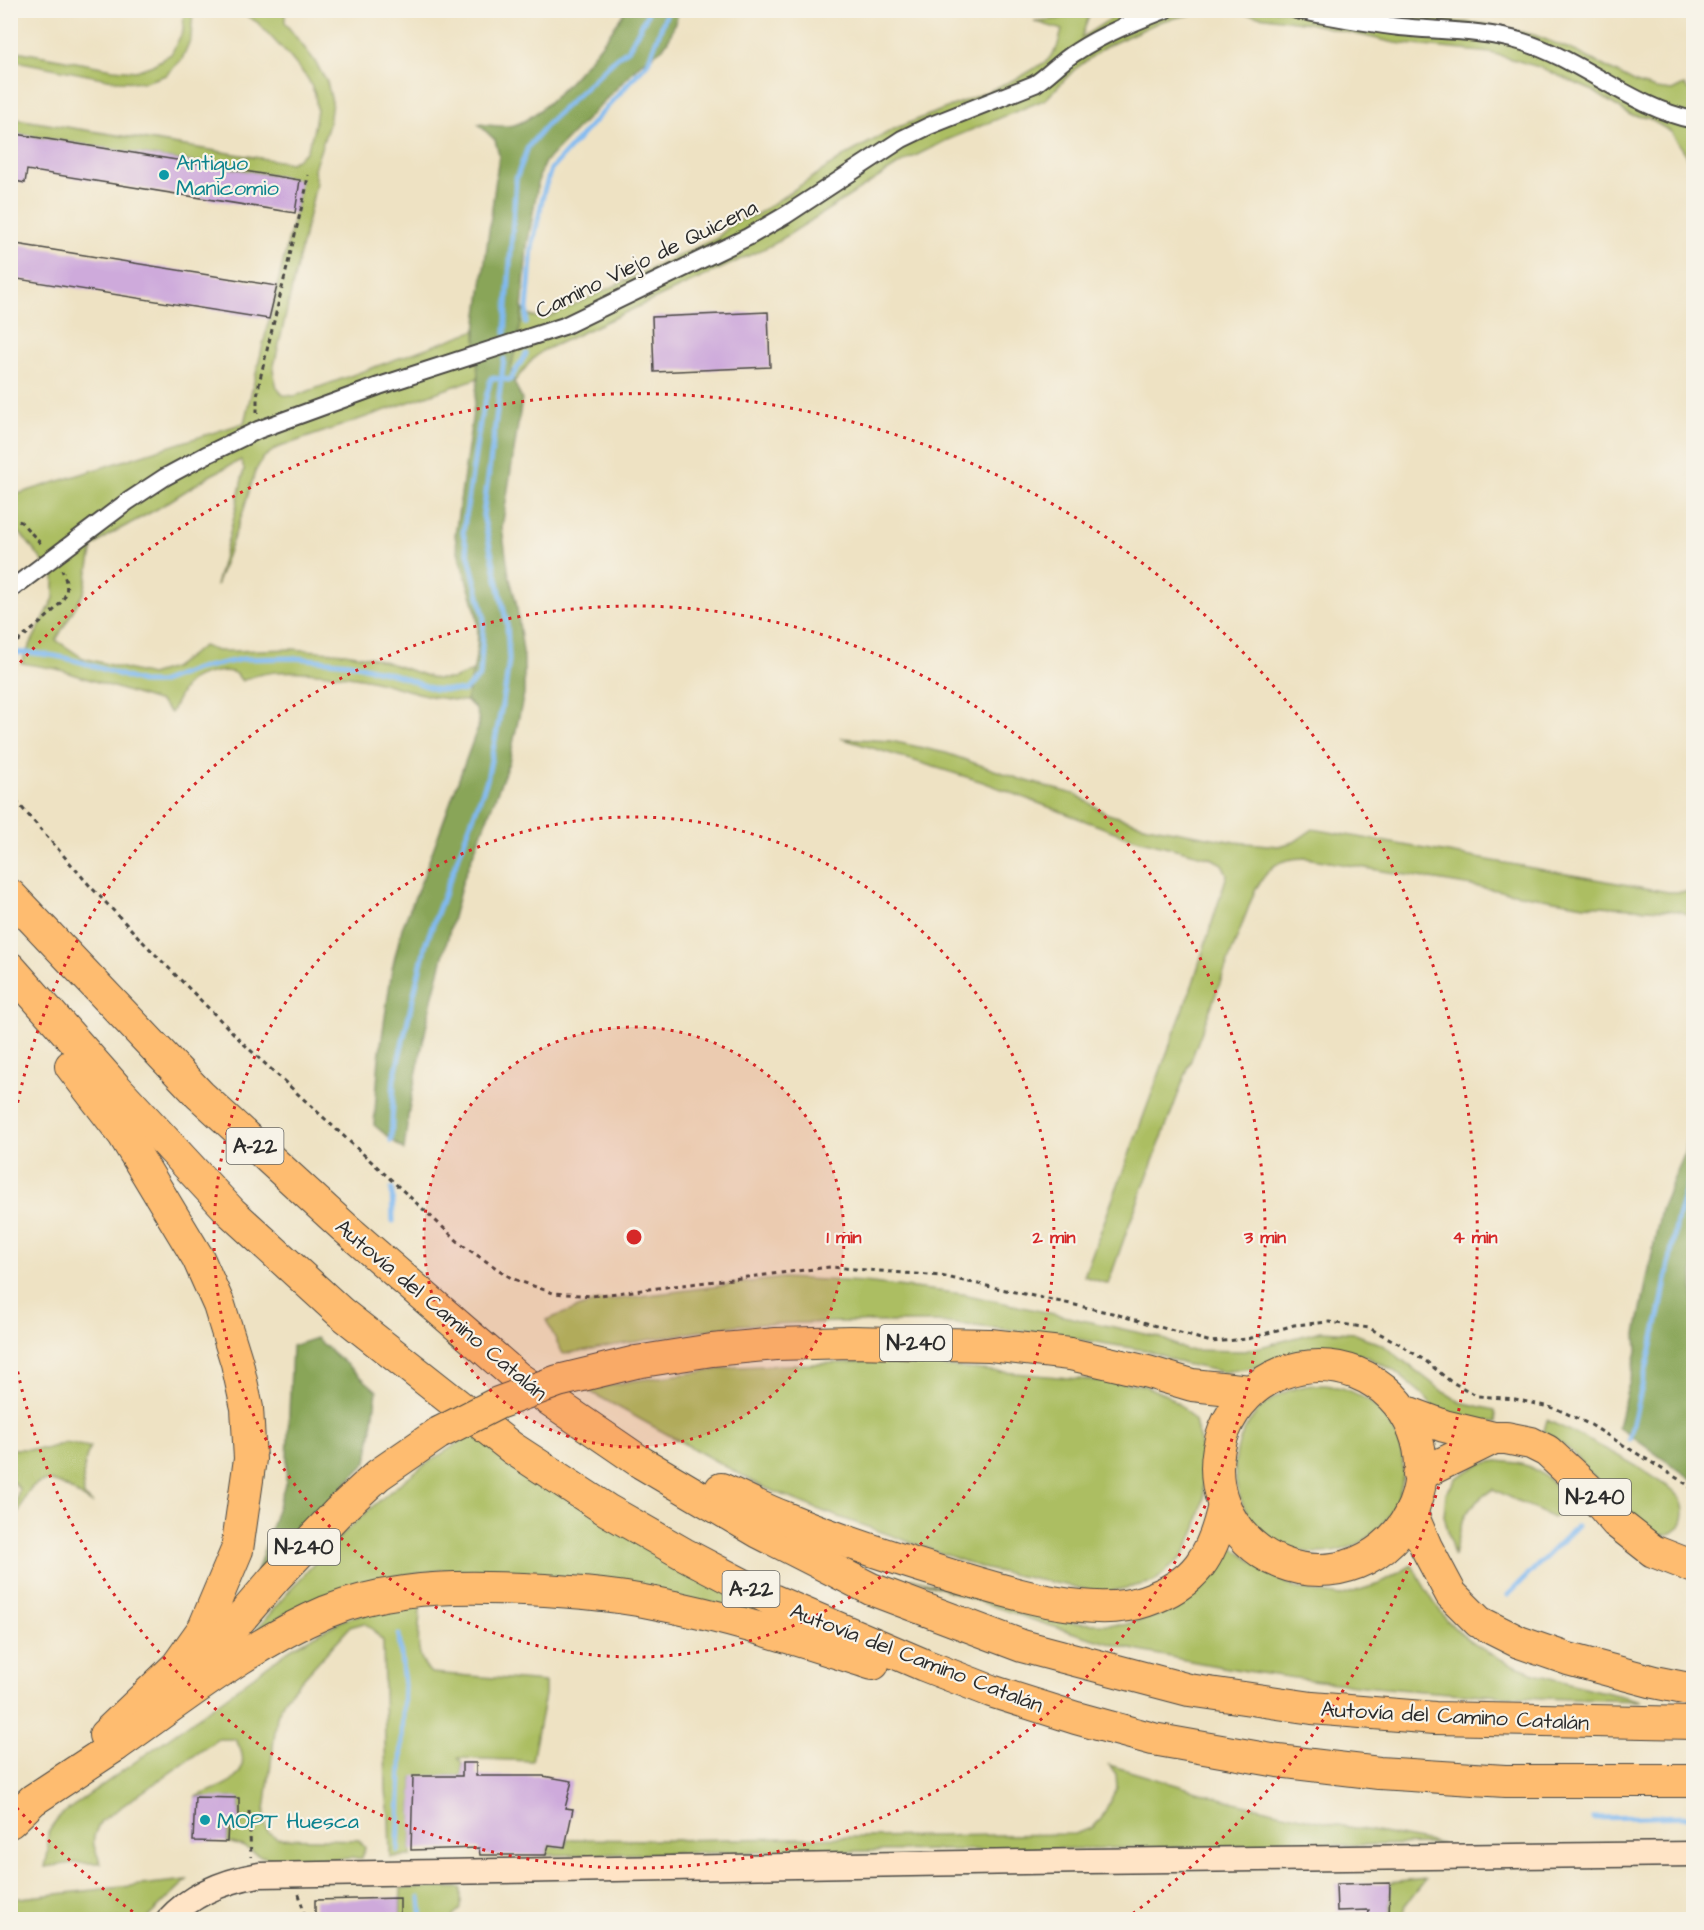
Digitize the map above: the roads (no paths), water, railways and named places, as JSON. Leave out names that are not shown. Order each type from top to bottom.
[{"type":"highway","name":"Autovía del Camino Catalán","points":[[10,895],[200,1095],[344,1227],[518,1378],[642,1463],[759,1532],[871,1589],[1022,1646],[1189,1690],[1312,1708],[1435,1718],[1694,1723]]},
{"type":"highway","name":"Autovía del Camino Catalán","points":[[10,968],[116,1088],[231,1212],[340,1312],[512,1448],[607,1510],[772,1600],[825,1624],[991,1691],[1153,1739],[1278,1761],[1390,1774],[1505,1781],[1694,1781]]},
{"type":"highway","points":[[10,994],[74,1069],[124,1135],[192,1249],[219,1305],[237,1363],[247,1408],[250,1459],[237,1550],[204,1629],[177,1666],[109,1741]]},
{"type":"highway","name":"N-240","points":[[12,1810],[33,1800],[187,1680],[316,1534],[378,1475],[439,1433],[498,1403],[558,1381],[636,1362],[712,1350],[777,1344],[851,1342],[990,1345],[1070,1354],[1192,1384],[1251,1391]]},
{"type":"highway","name":"N-240","points":[[1332,1366],[1361,1374],[1385,1390],[1404,1411],[1416,1436],[1420,1454],[1419,1488],[1411,1512],[1397,1534],[1371,1555],[1340,1567],[1319,1570],[1277,1561],[1246,1539],[1233,1523],[1224,1505],[1217,1483],[1217,1456],[1223,1430],[1234,1410],[1251,1391],[1275,1375],[1303,1367],[1332,1366]]},
{"type":"highway","points":[[518,1378],[667,1463],[782,1517],[896,1558],[993,1588],[1069,1605],[1106,1608],[1144,1602],[1172,1590],[1198,1569],[1211,1548],[1224,1505]]},
{"type":"highway","points":[[1192,1384],[1223,1430]]},
{"type":"highway","name":"N-240","points":[[1404,1411],[1444,1426],[1494,1438],[1530,1443],[1547,1451],[1587,1488],[1616,1522],[1653,1551],[1694,1567]]},
{"type":"highway","points":[[1419,1475],[1494,1438]]},
{"type":"highway","points":[[1411,1512],[1426,1547],[1451,1594],[1479,1622],[1519,1642],[1568,1659],[1694,1690]]},
{"type":"highway","points":[[109,1741],[247,1653],[281,1633],[328,1612],[362,1600],[391,1594],[462,1588],[602,1595],[703,1613],[779,1634],[971,1696],[1071,1723],[1153,1739]]},
{"type":"street","name":"Camino Viejo de Quicena","points":[[10,590],[126,502],[165,477],[258,430],[379,386],[564,326],[748,237],[786,215],[902,139],[1035,84],[1074,53],[1094,41],[1165,10]]},
{"type":"street","points":[[1296,10],[1400,27],[1491,35],[1523,42],[1552,53],[1634,98],[1679,117],[1694,120]]},
{"type":"street","points":[[168,1920],[202,1893],[223,1883],[258,1875],[1077,1861],[1694,1854]]},
{"type":"waterway","points":[[505,333],[516,179],[528,147],[550,121],[617,57],[628,50],[647,15],[647,10]]},
{"type":"waterway","points":[[526,323],[532,248],[551,169],[648,62],[668,10]]},
{"type":"waterway","points":[[14,653],[64,658],[145,683],[159,683],[196,669],[243,659],[295,658],[349,663],[396,675],[434,689],[464,691],[480,676],[484,616],[463,533],[480,422],[491,378],[510,380],[526,354]]},
{"type":"waterway","points":[[391,1141],[394,1079],[426,943],[487,780],[505,690],[509,660],[507,624],[483,515],[504,359]]},
{"type":"waterway","points":[[1629,1440],[1660,1312],[1677,1221],[1694,1163]]},
{"type":"waterway","points":[[392,1189],[393,1221]]},
{"type":"waterway","points":[[1508,1595],[1577,1526]]},
{"type":"waterway","points":[[398,1851],[404,1685],[399,1635]]},
{"type":"waterway","points":[[1593,1818],[1694,1816]]},
{"type":"waterway","points":[[420,1898],[422,1920]]},
{"type":"place","name":"Antiguo Manicomio","points":[[164,175]]},
{"type":"place","name":"MOPT Huesca","points":[[205,1820]]}]
